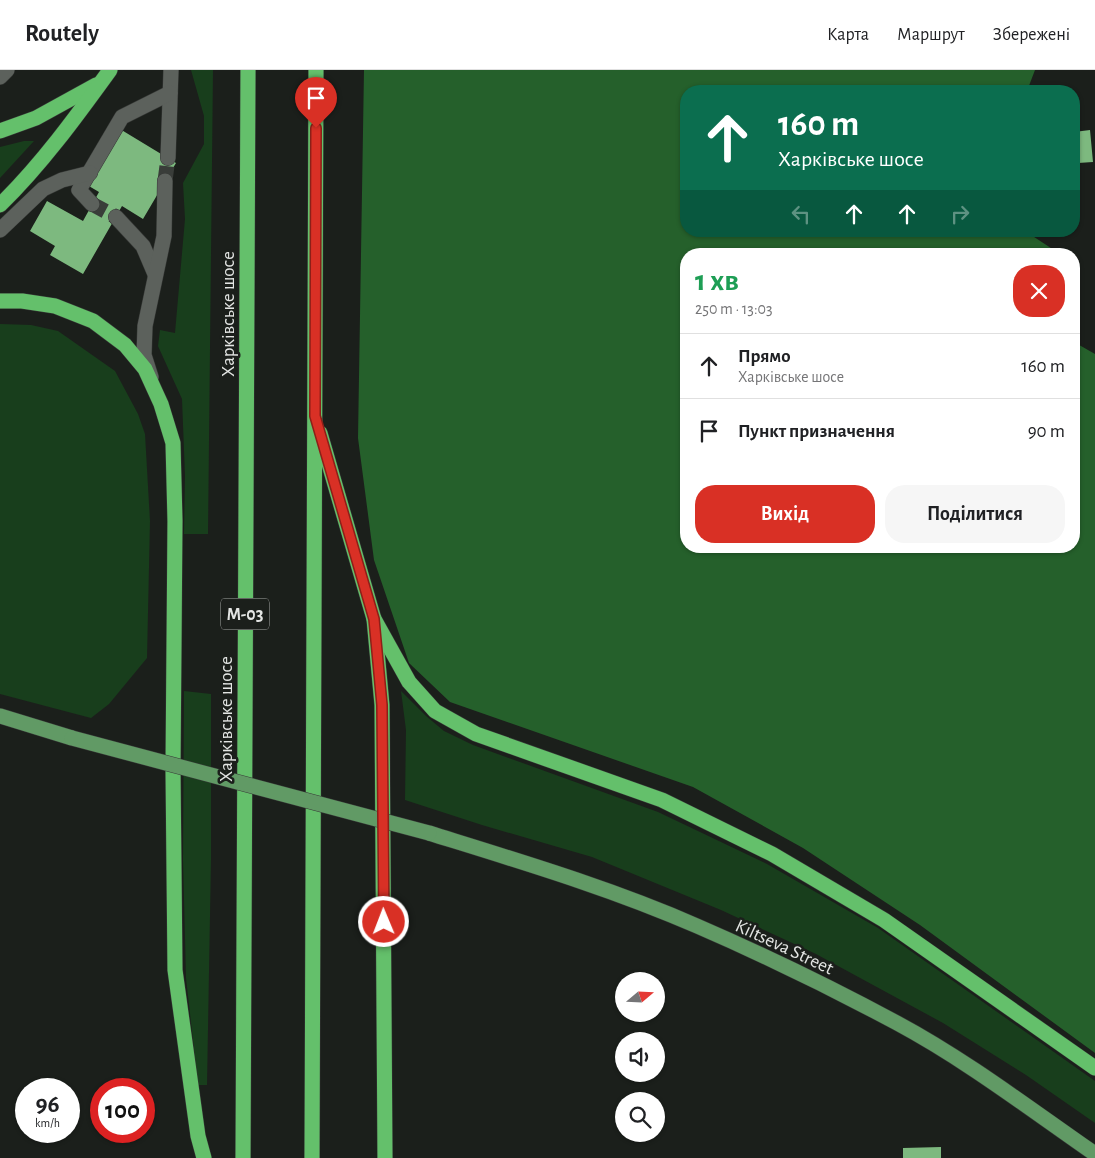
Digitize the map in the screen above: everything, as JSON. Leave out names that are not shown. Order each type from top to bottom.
[{"type":"highway","name":"Харківське шосе","points":[[243,1158],[248,70]]},
{"type":"highway","points":[[312,1158],[316,70]]},
{"type":"highway","points":[[0,131],[36,118],[105,76]]},
{"type":"highway","points":[[0,205],[27,176],[105,76]]},
{"type":"highway","points":[[0,301],[22,301],[56,306],[92,321],[125,345],[145,370],[155,389],[173,443],[175,521],[173,768],[176,970],[198,1136],[204,1158]]},
{"type":"highway","points":[[315,416],[374,619],[382,705],[385,1158]]},
{"type":"highway","points":[[374,619],[409,682],[435,711],[476,734],[662,800],[772,854],[884,920],[1095,1068]]},
{"type":"main road","name":"Kiltseva Street","points":[[0,716],[72,738],[430,833],[537,866],[696,925],[828,988],[898,1024],[950,1055],[1095,1154]]},
{"type":"lane","points":[[0,77],[7,70]]},
{"type":"lane","points":[[168,158],[171,70]]},
{"type":"lane","points":[[92,204],[79,190],[122,118],[170,93]]},
{"type":"lane","points":[[0,230],[43,189],[62,180],[90,173]]},
{"type":"lane","points":[[155,389],[144,355],[145,326],[164,236],[166,181]]},
{"type":"lane","points":[[116,217],[143,246],[155,274]]},
{"type":"green space","points":[[191,70],[213,70],[208,534],[184,534],[185,476],[182,399],[158,346],[160,330],[175,333],[185,219],[183,183],[204,144],[204,116]]},
{"type":"green space","points":[[364,70],[1035,70],[1029,85],[680,85],[680,237],[1034,237],[1051,248],[680,248],[680,553],[1080,553],[1080,345],[1095,354],[1095,1053],[920,925],[803,848],[693,787],[450,702],[409,663],[374,560],[358,438]]},
{"type":"green space","points":[[24,141],[34,141],[0,178],[0,147]]},
{"type":"green space","points":[[0,324],[31,325],[58,331],[115,371],[138,414],[145,434],[150,521],[147,658],[109,704],[91,718],[0,694]]},
{"type":"green space","points":[[184,691],[211,694],[211,859],[207,1085],[198,1085],[186,978],[183,860]]},
{"type":"green space","points":[[401,691],[444,731],[473,745],[658,812],[767,864],[878,928],[1095,1081],[1095,1123],[1026,1075],[943,1023],[816,954],[721,910],[592,857],[405,800],[406,730]]},
{"type":"building","points":[[110,123],[176,163],[143,219],[122,206],[83,274],[50,255],[55,246],[30,231],[47,201],[83,221],[99,192],[77,179]]},
{"type":"building","points":[[1090,130],[1093,162],[1080,163],[1080,131]]},
{"type":"building","points":[[941,1147],[941,1158],[903,1158],[903,1148]]},
{"type":"tunnel","points":[[165,181],[168,158]]},
{"type":"tunnel","points":[[92,204],[116,217]]},
{"type":"route","points":[[316,128],[315,416],[374,619],[382,705],[384,922]]}]
